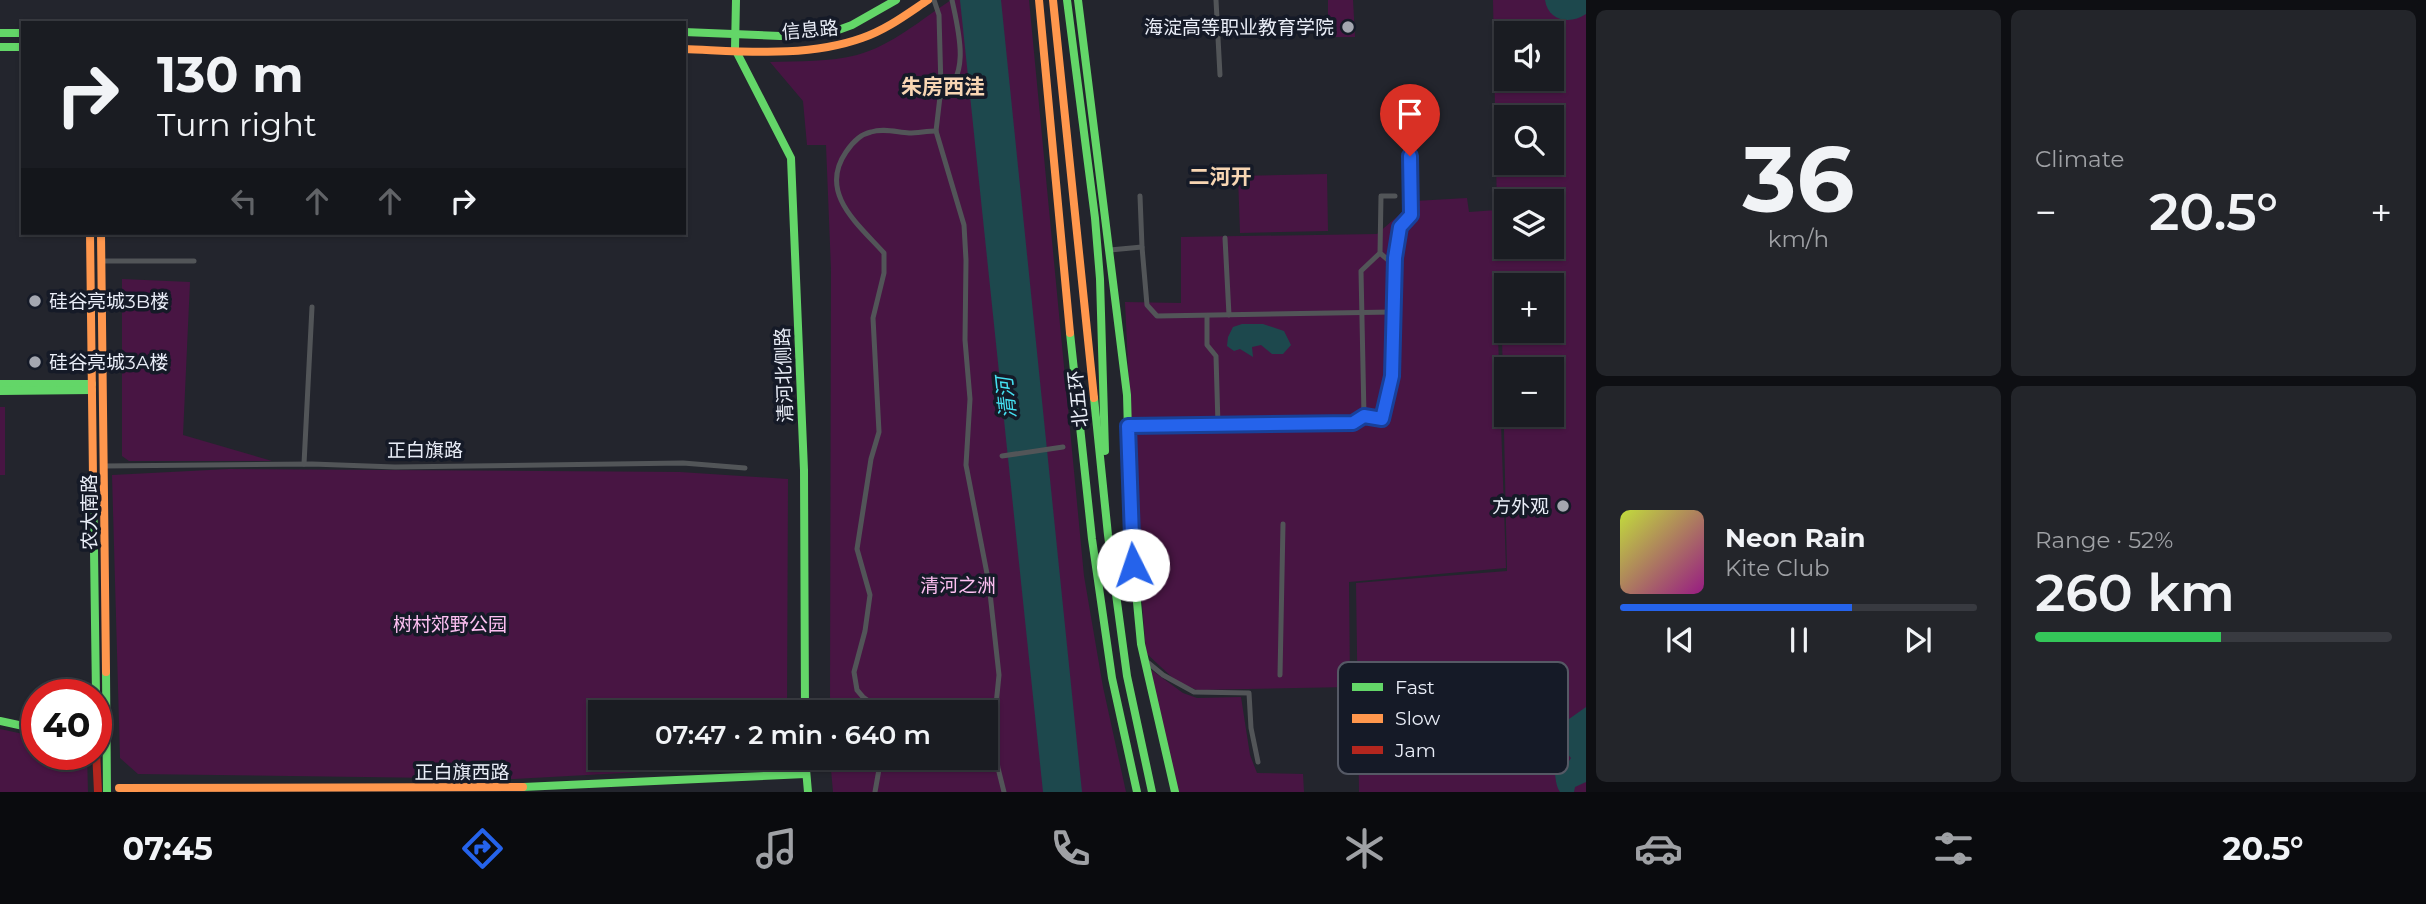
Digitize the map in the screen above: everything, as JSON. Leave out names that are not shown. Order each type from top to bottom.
[{"type":"main road","points":[[736,0],[736,49]]},
{"type":"main road","name":"信息路","points":[[686,33],[780,36],[830,33],[896,0]]},
{"type":"main road","name":"信息路","points":[[686,49],[805,49],[845,43],[879,31],[931,0]]},
{"type":"main road","name":"北五环","points":[[1039,0],[1092,539],[1112,678],[1137,792]]},
{"type":"main road","name":"北五环","points":[[1053,0],[1108,536],[1127,676],[1152,792]]},
{"type":"main road","points":[[1067,0],[1100,279],[1108,536]]},
{"type":"main road","points":[[1078,0],[1128,395],[1131,539],[1144,659],[1175,792]]},
{"type":"main road","points":[[0,33],[21,33]]},
{"type":"main road","points":[[0,47],[21,47]]},
{"type":"main road","name":"清河北侧路","points":[[736,49],[791,158],[804,470],[804,700]]},
{"type":"main road","name":"农大南路","points":[[90,235],[96,679]]},
{"type":"main road","name":"农大南路","points":[[101,235],[107,792]]},
{"type":"main road","points":[[0,384],[92,387]]},
{"type":"main road","points":[[0,391],[92,387]]},
{"type":"main road","points":[[0,721],[21,726]]},
{"type":"main road","points":[[97,770],[98,792]]},
{"type":"main road","points":[[805,770],[808,792]]},
{"type":"main road","name":"正白旗西路","points":[[119,788],[509,790],[805,775]]},
{"type":"street","points":[[931,0],[939,15],[940,98],[936,131],[964,225],[965,340],[970,399],[965,465],[990,597],[999,675],[993,735],[1004,792]]},
{"type":"street","points":[[940,98],[951,90],[961,65],[952,0]]},
{"type":"street","points":[[1216,0],[1220,75]]},
{"type":"street","points":[[867,700],[857,690],[854,672],[865,631],[870,595],[857,548],[871,459],[879,432],[873,318],[884,273],[884,253],[847,212],[835,188],[839,163],[850,145],[867,133],[879,130],[909,133],[936,131]]},
{"type":"street","points":[[1128,426],[1353,423],[1364,416],[1382,419],[1392,376],[1395,266],[1400,227],[1411,215],[1410,156]]},
{"type":"street","points":[[1140,196],[1147,304],[1157,316],[1393,312]]},
{"type":"street","points":[[1364,416],[1361,271],[1380,253],[1381,196],[1395,196]]},
{"type":"street","points":[[1225,238],[1229,315]]},
{"type":"street","points":[[1110,250],[1142,247]]},
{"type":"street","points":[[1380,253],[1395,266]]},
{"type":"street","points":[[102,261],[194,261]]},
{"type":"street","points":[[304,464],[312,307]]},
{"type":"street","points":[[1207,316],[1207,345],[1216,356],[1218,425]]},
{"type":"street","points":[[1002,456],[1063,447]]},
{"type":"street","name":"正白旗路","points":[[104,466],[304,464],[395,467],[683,463],[746,468]]},
{"type":"street","points":[[1280,676],[1283,524]]},
{"type":"street","points":[[1144,659],[1163,675],[1194,692],[1250,694],[1251,728],[1258,762]]},
{"type":"street","points":[[875,792],[879,770]]},
{"type":"green space","name":"清河之洲","points":[[951,0],[1029,0],[1084,576],[1103,687],[1126,792],[833,792],[831,770],[998,770],[998,700],[830,700],[831,269],[826,145],[807,145],[803,101],[770,62],[836,59],[870,51],[894,39]]},
{"type":"green space","points":[[1328,0],[1353,0],[1355,37],[1328,37]]},
{"type":"green space","points":[[1493,0],[1586,0],[1586,792],[1359,792],[1359,774],[1568,774],[1568,662],[1357,662],[1356,583],[1507,571],[1504,427],[1564,427],[1564,357],[1502,357],[1502,343],[1564,343],[1564,273],[1494,273],[1494,343],[1498,343],[1499,357],[1494,357],[1494,427],[1501,427],[1506,568],[1349,582],[1350,662],[1338,662],[1338,687],[1197,690],[1176,681],[1146,653],[1135,511],[1125,302],[1181,303],[1181,237],[1377,234],[1415,201],[1467,198],[1469,212],[1494,210],[1494,259],[1564,259],[1564,189],[1497,189],[1496,175],[1564,175],[1564,105],[1495,105],[1495,91],[1564,91],[1564,21],[1494,21],[1494,52]]},
{"type":"green space","points":[[1327,174],[1328,231],[1240,233],[1238,176]]},
{"type":"green space","points":[[122,279],[190,282],[183,435],[272,461],[129,461],[122,456]]},
{"type":"green space","points":[[0,407],[5,407],[5,475],[0,475]]},
{"type":"green space","name":"树村郊野公园","points":[[229,469],[680,472],[788,479],[787,700],[588,700],[588,770],[678,770],[514,779],[138,774],[120,758],[112,475]]},
{"type":"green space","points":[[1150,669],[1183,693],[1197,698],[1241,697],[1250,755],[1257,773],[1303,774],[1304,792],[1177,792]]},
{"type":"green space","points":[[0,729],[21,734],[21,770],[87,770],[88,792],[0,792]]},
{"type":"water","name":"清河","points":[[960,0],[1001,0],[1082,792],[1043,792]]},
{"type":"water","points":[[1545,0],[1586,0],[1586,14],[1567,20],[1555,17],[1550,13]]},
{"type":"water","points":[[1263,324],[1284,331],[1291,345],[1283,354],[1272,354],[1261,345],[1252,347],[1253,357],[1240,349],[1234,351],[1227,346],[1228,337],[1233,327]]},
{"type":"water","points":[[1586,707],[1586,782],[1575,787],[1574,792],[1560,792],[1555,774],[1568,774],[1568,762],[1571,758],[1568,754],[1569,719]]},
{"type":"traffic: fast","points":[[736,0],[735,49],[791,158],[804,470],[805,700]]},
{"type":"traffic: fast","points":[[686,32],[780,36],[830,33],[852,25],[896,0]]},
{"type":"traffic: fast","points":[[1067,0],[1095,218],[1100,279],[1105,451]]},
{"type":"traffic: fast","points":[[1078,0],[1127,395],[1131,539],[1141,644],[1175,792]]},
{"type":"traffic: fast","points":[[0,33],[21,33]]},
{"type":"traffic: fast","points":[[0,47],[21,47]]},
{"type":"traffic: fast","points":[[1070,333],[1092,539],[1112,678],[1137,792]]},
{"type":"traffic: fast","points":[[0,384],[92,384]]},
{"type":"traffic: fast","points":[[0,391],[92,390]]},
{"type":"traffic: fast","points":[[1094,398],[1108,535],[1127,676],[1152,792]]},
{"type":"traffic: fast","points":[[93,477],[96,679]]},
{"type":"traffic: fast","points":[[106,672],[107,792]]},
{"type":"traffic: fast","points":[[0,721],[21,726]]},
{"type":"traffic: fast","points":[[806,770],[808,792]]},
{"type":"traffic: fast","points":[[523,787],[805,774]]},
{"type":"traffic: slow","points":[[686,49],[774,52],[841,44],[879,31],[928,0]]},
{"type":"traffic: slow","points":[[1039,0],[1070,333]]},
{"type":"traffic: slow","points":[[1053,0],[1094,398]]},
{"type":"traffic: slow","points":[[90,235],[93,477]]},
{"type":"traffic: slow","points":[[101,235],[106,672]]},
{"type":"traffic: slow","points":[[119,788],[523,787]]},
{"type":"traffic: jam","points":[[97,770],[98,792]]},
{"type":"place","name":"海淀高等职业教育学院","points":[[1348,27]]},
{"type":"place","name":"硅谷亮城3B楼","points":[[35,301]]},
{"type":"place","name":"硅谷亮城3A楼","points":[[35,362]]},
{"type":"place","name":"方外观","points":[[1563,506]]},
{"type":"district","name":"朱房西洼","points":[[943,86]]},
{"type":"district","name":"二河开","points":[[1220,176]]},
{"type":"route","points":[[1133,565],[1128,426],[1353,423],[1364,416],[1382,419],[1392,376],[1395,258],[1400,227],[1411,215],[1410,156]]}]
